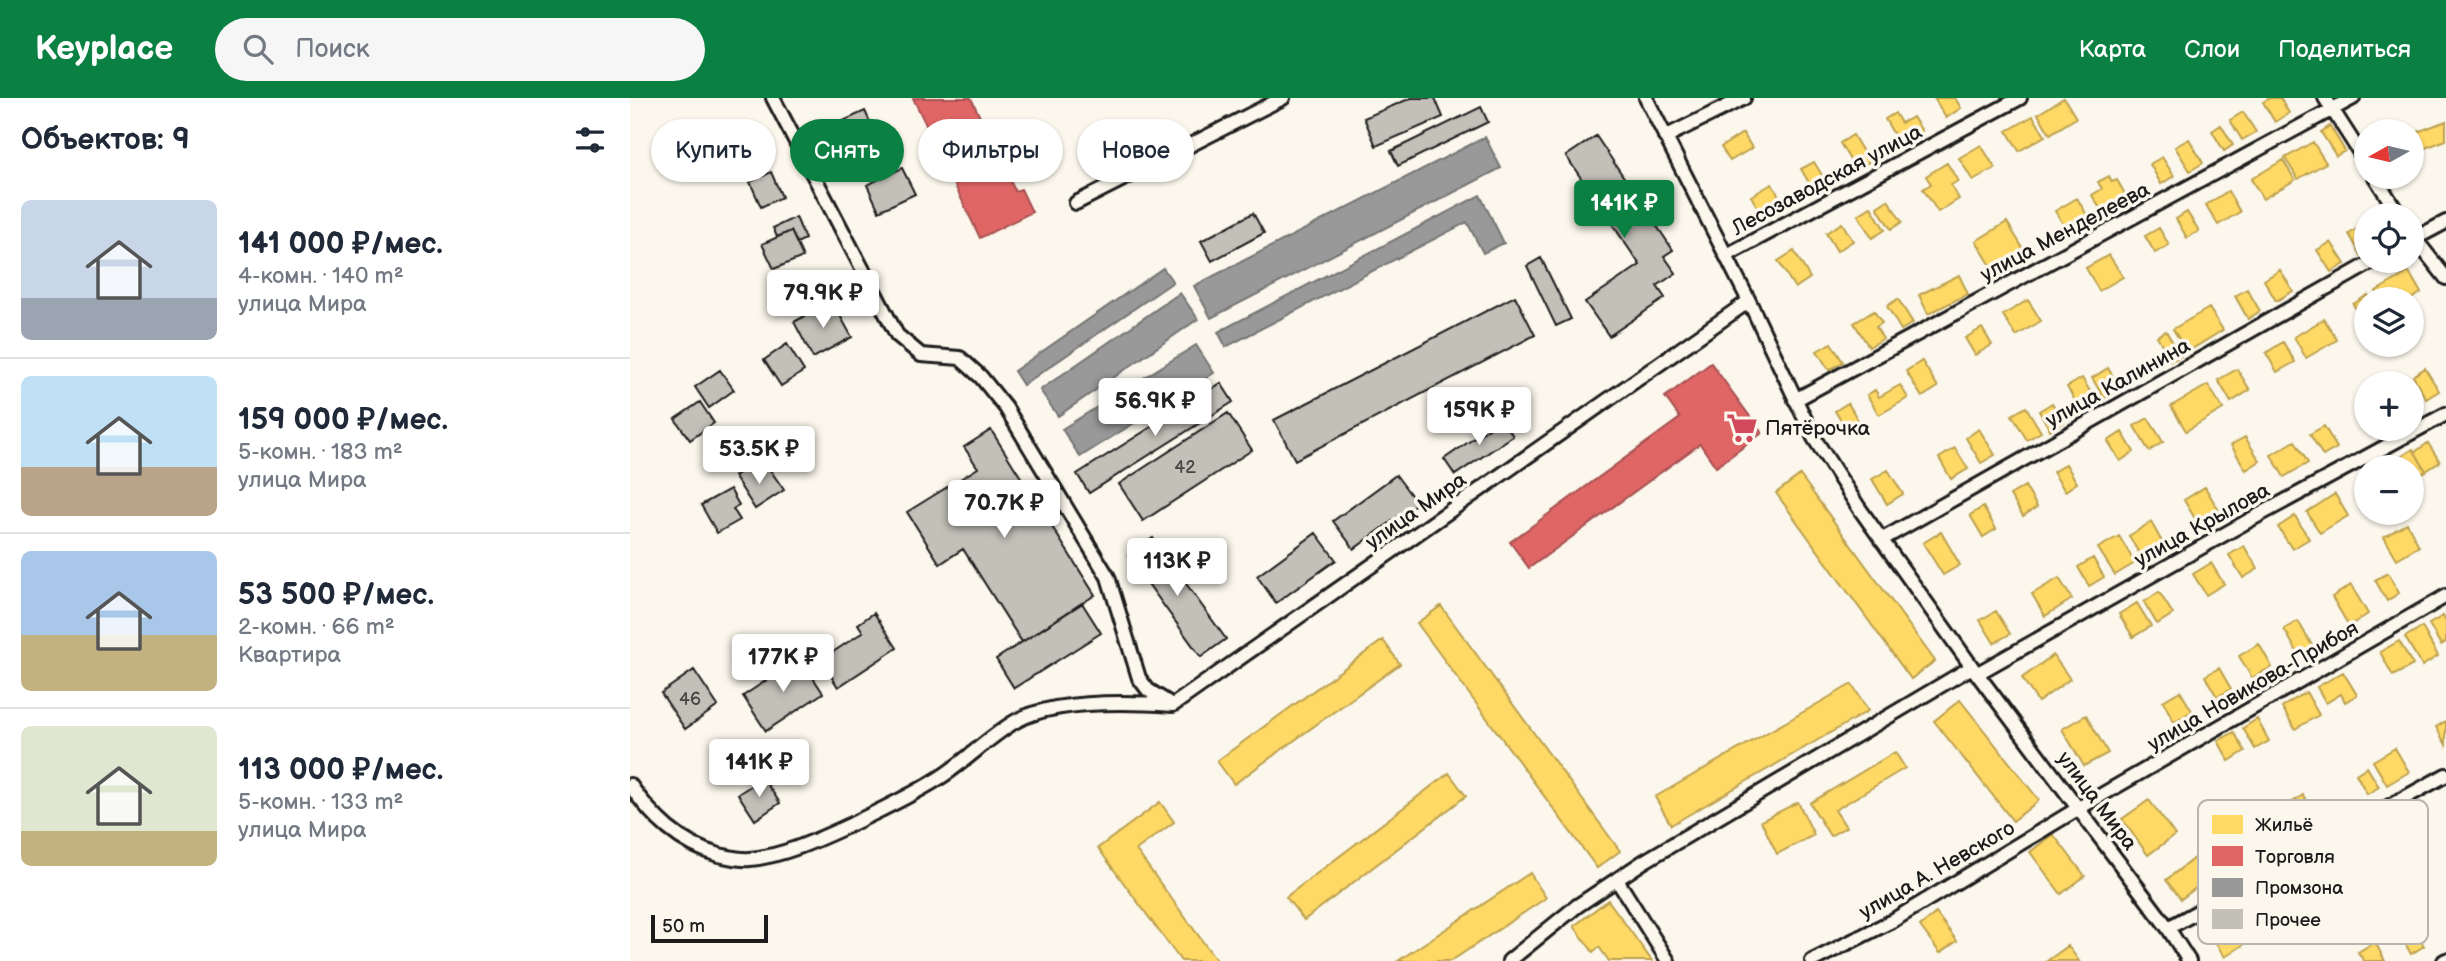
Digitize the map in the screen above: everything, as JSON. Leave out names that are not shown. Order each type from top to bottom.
[{"type":"street","points":[[773,98],[897,335],[921,355],[960,358],[981,377],[1006,408],[1108,578],[1139,678],[1149,690],[1173,705]]},
{"type":"street","points":[[1076,203],[1283,98]]},
{"type":"street","name":"улица Мира","points":[[1646,98],[1727,255],[1814,438],[1881,540],[2168,928],[2189,961]]},
{"type":"street","points":[[1665,137],[1744,98]]},
{"type":"street","name":"Лесозаводская улица","points":[[1727,255],[2020,98]]},
{"type":"street","name":"улица Менделеева","points":[[1795,400],[2329,103],[2353,98]]},
{"type":"street","points":[[2329,103],[2354,143]]},
{"type":"street","points":[[2424,232],[2446,222]]},
{"type":"street","points":[[2424,252],[2446,278]]},
{"type":"street","name":"улица Калинина","points":[[1881,540],[2354,272]]},
{"type":"street","name":"улица Мира","points":[[1173,705],[1749,301]]},
{"type":"street","name":"улица Крылова","points":[[1975,670],[2446,414]]},
{"type":"street","name":"улица Новикова-Прибоя","points":[[2079,808],[2446,596]]},
{"type":"street","points":[[1509,961],[1577,906],[1617,880],[1975,670]]},
{"type":"street","points":[[630,785],[648,811],[677,837],[705,851],[748,860],[778,854],[907,798],[944,775],[1016,722],[1036,713],[1066,707],[1173,705]]},
{"type":"street","points":[[2401,800],[2446,775]]},
{"type":"street","name":"улица А. Невского","points":[[1812,961],[1892,920],[2079,808]]},
{"type":"street","points":[[1617,880],[1668,961]]},
{"type":"street","points":[[2168,928],[2198,911]]},
{"type":"building: Жильё","points":[[1934,98],[1955,98],[1961,108],[1946,118]]},
{"type":"building: Жильё","points":[[2064,98],[2076,118],[2050,134],[2038,114]]},
{"type":"building: Жильё","points":[[2270,98],[2280,98],[2289,113],[2275,122],[2263,102]]},
{"type":"building: Жильё","points":[[2243,112],[2256,132],[2242,140],[2230,120]]},
{"type":"building: Жильё","points":[[1895,113],[1901,123],[1913,117],[1922,131],[1900,145],[1885,119]]},
{"type":"building: Жильё","points":[[2033,116],[2045,136],[2019,151],[2007,131]]},
{"type":"building: Жильё","points":[[2446,121],[2446,140],[2424,148],[2424,129]]},
{"type":"building: Жильё","points":[[2221,125],[2233,145],[2224,151],[2212,131]]},
{"type":"building: Жильё","points":[[2330,126],[2345,151],[2336,156],[2321,132]]},
{"type":"building: Жильё","points":[[1743,133],[1752,148],[1730,161],[1721,147]]},
{"type":"building: Жильё","points":[[1853,135],[1869,162],[1856,170],[1840,143]]},
{"type":"building: Жильё","points":[[2189,139],[2203,163],[2190,171],[2175,147]]},
{"type":"building: Жильё","points":[[2313,142],[2326,163],[2298,179],[2285,158]]},
{"type":"building: Жильё","points":[[1981,145],[1995,168],[1973,181],[1959,158]]},
{"type":"building: Жильё","points":[[2162,157],[2174,176],[2161,184],[2150,164]]},
{"type":"building: Жильё","points":[[2283,160],[2295,180],[2263,199],[2251,179]]},
{"type":"building: Жильё","points":[[1814,162],[1828,185],[1815,193],[1801,169]]},
{"type":"building: Жильё","points":[[1947,163],[1958,181],[1951,185],[1959,199],[1938,212],[1923,189],[1931,184],[1926,176]]},
{"type":"building: Жильё","points":[[2109,176],[2112,182],[2117,180],[2125,194],[2120,197],[2124,205],[2105,217],[2092,195],[2102,189],[2098,182]]},
{"type":"building: Жильё","points":[[1772,184],[1786,208],[1765,220],[1751,196]]},
{"type":"building: Жильё","points":[[2228,191],[2240,212],[2218,225],[2206,205]]},
{"type":"building: Жильё","points":[[2077,198],[2091,222],[2070,235],[2055,211]]},
{"type":"building: Жильё","points":[[1888,200],[1902,222],[1891,229],[1877,207]]},
{"type":"building: Жильё","points":[[1871,207],[1885,230],[1872,238],[1858,215]]},
{"type":"building: Жильё","points":[[2187,212],[2199,231],[2187,238],[2176,219]]},
{"type":"building: Жильё","points":[[2007,222],[2027,255],[1996,274],[1976,241]]},
{"type":"building: Жильё","points":[[1842,223],[1853,241],[1837,251],[1826,233]]},
{"type":"building: Жильё","points":[[2159,228],[2169,245],[2155,253],[2145,236]]},
{"type":"building: Жильё","points":[[2331,242],[2345,264],[2331,272],[2317,250]]},
{"type":"building: Жильё","points":[[1794,251],[1810,278],[1795,288],[1778,261]]},
{"type":"building: Жильё","points":[[2109,255],[2123,277],[2099,291],[2086,268]]},
{"type":"building: Жильё","points":[[2280,270],[2293,291],[2276,301],[2264,280]]},
{"type":"building: Жильё","points":[[2410,273],[2418,287],[2383,287]]},
{"type":"building: Жильё","points":[[1959,275],[1968,294],[1928,314],[1919,295]]},
{"type":"building: Жильё","points":[[2247,289],[2260,311],[2248,319],[2235,296]]},
{"type":"building: Жильё","points":[[1898,299],[1913,323],[1901,330],[1887,306]]},
{"type":"building: Жильё","points":[[2028,300],[2041,321],[2016,336],[2003,315]]},
{"type":"building: Жильё","points":[[2209,308],[2223,330],[2187,352],[2173,329]]},
{"type":"building: Жильё","points":[[1874,311],[1882,323],[1876,327],[1883,339],[1869,347],[1854,323]]},
{"type":"building: Жильё","points":[[2324,319],[2337,340],[2306,358],[2294,337]]},
{"type":"building: Жильё","points":[[1982,328],[1992,345],[1975,355],[1965,338]]},
{"type":"building: Жильё","points":[[2166,331],[2181,356],[2171,361],[2157,336]]},
{"type":"building: Жильё","points":[[2283,342],[2295,362],[2277,372],[2266,353]]},
{"type":"building: Жильё","points":[[1831,343],[1843,362],[1829,370],[1817,351]]},
{"type":"building: Жильё","points":[[1922,361],[1938,387],[1922,397],[1906,371]]},
{"type":"building: Жильё","points":[[2108,368],[2120,389],[2104,398],[2092,378]]},
{"type":"building: Жильё","points":[[2425,368],[2439,391],[2426,399],[2424,371],[2420,371]]},
{"type":"building: Жильё","points":[[2237,369],[2250,390],[2231,402],[2218,380]]},
{"type":"building: Жильё","points":[[2082,378],[2097,403],[2082,412],[2067,387]]},
{"type":"building: Жильё","points":[[1900,385],[1908,398],[1879,415],[1867,395],[1875,390],[1879,397]]},
{"type":"building: Жильё","points":[[2208,385],[2223,409],[2186,431],[2171,406]]},
{"type":"building: Жильё","points":[[1848,403],[1859,422],[1847,430],[1835,411]]},
{"type":"building: Жильё","points":[[2052,403],[2064,422],[2050,430],[2039,411]]},
{"type":"building: Жильё","points":[[2026,407],[2041,432],[2027,440],[2012,415]]},
{"type":"building: Жильё","points":[[2148,418],[2163,442],[2149,451],[2134,426]]},
{"type":"building: Жильё","points":[[2324,426],[2337,448],[2323,456],[2310,434]]},
{"type":"building: Жильё","points":[[1979,429],[1995,455],[1981,463],[1966,438]]},
{"type":"building: Жильё","points":[[2122,432],[2134,452],[2120,461],[2108,441]]},
{"type":"building: Жильё","points":[[2245,437],[2260,461],[2246,470],[2231,445]]},
{"type":"building: Жильё","points":[[2295,441],[2308,463],[2284,477],[2271,455]]},
{"type":"building: Жильё","points":[[2428,443],[2440,462],[2426,471],[2424,455],[2417,455],[2415,452]]},
{"type":"building: Жильё","points":[[1955,448],[1968,469],[1951,479],[1939,458]]},
{"type":"building: Жильё","points":[[2413,449],[2417,455],[2404,455]]},
{"type":"building: Жильё","points":[[2066,464],[2077,483],[2065,491],[2053,472]]},
{"type":"building: Жильё","points":[[1888,470],[1903,494],[1887,504],[1872,479]]},
{"type":"building: Жильё","points":[[1800,475],[1935,661],[1911,679],[1776,493]]},
{"type":"building: Жильё","points":[[2025,486],[2037,507],[2023,516],[2010,495]]},
{"type":"building: Жильё","points":[[2205,487],[2221,514],[2200,527],[2184,500]]},
{"type":"building: Жильё","points":[[2335,494],[2348,516],[2320,533],[2307,512]]},
{"type":"building: Жильё","points":[[1983,507],[1996,529],[1983,537],[1970,515]]},
{"type":"building: Жильё","points":[[2295,516],[2309,539],[2292,549],[2278,527]]},
{"type":"building: Жильё","points":[[2151,522],[2162,542],[2140,555],[2129,536]]},
{"type":"building: Жильё","points":[[2408,525],[2419,546],[2397,559],[2384,537]]},
{"type":"building: Жильё","points":[[1941,532],[1960,565],[1943,575],[1923,543]]},
{"type":"building: Жильё","points":[[2119,536],[2135,563],[2115,575],[2098,548]]},
{"type":"building: Жильё","points":[[2244,546],[2258,569],[2243,578],[2229,555]]},
{"type":"building: Жильё","points":[[2093,558],[2104,577],[2089,586],[2078,567]]},
{"type":"building: Жильё","points":[[2211,563],[2224,584],[2206,595],[2193,574]]},
{"type":"building: Жильё","points":[[2388,573],[2399,593],[2387,601],[2375,580]]},
{"type":"building: Жильё","points":[[2059,578],[2072,599],[2045,616],[2032,594]]},
{"type":"building: Жильё","points":[[2351,585],[2368,614],[2349,626],[2332,597]]},
{"type":"building: Жильё","points":[[2159,592],[2173,614],[2157,624],[2144,602]]},
{"type":"building: Жильё","points":[[2137,603],[2151,626],[2133,637],[2119,614]]},
{"type":"building: Жильё","points":[[1441,606],[1620,851],[1597,868],[1417,623]]},
{"type":"building: Жильё","points":[[1996,611],[2010,634],[1994,643],[1980,620]]},
{"type":"building: Жильё","points":[[2443,616],[2446,622],[2446,642],[2441,645],[2429,624]]},
{"type":"building: Жильё","points":[[2298,621],[2313,647],[2299,655],[2284,629]]},
{"type":"building: Жильё","points":[[2422,627],[2438,656],[2422,666],[2405,637]]},
{"type":"building: Жильё","points":[[1383,640],[1400,664],[1234,784],[1217,761]]},
{"type":"building: Жильё","points":[[2399,641],[2413,665],[2393,676],[2380,652]]},
{"type":"building: Жильё","points":[[2259,644],[2272,667],[2252,678],[2239,656]]},
{"type":"building: Жильё","points":[[2053,655],[2070,679],[2038,702],[2022,678]]},
{"type":"building: Жильё","points":[[2219,668],[2231,689],[2217,697],[2205,676]]},
{"type":"building: Жильё","points":[[2343,672],[2357,695],[2345,702],[2341,694],[2326,703],[2317,687]]},
{"type":"building: Жильё","points":[[1852,684],[1868,711],[1671,825],[1655,797]]},
{"type":"building: Жильё","points":[[2180,691],[2192,711],[2174,722],[2163,701]]},
{"type":"building: Жильё","points":[[2306,692],[2319,715],[2295,729],[2282,707]]},
{"type":"building: Жильё","points":[[1960,700],[2039,800],[2013,821],[1934,721]]},
{"type":"building: Жильё","points":[[2086,715],[2108,753],[2084,766],[2062,729]]},
{"type":"building: Жильё","points":[[2257,719],[2269,741],[2255,749],[2243,728]]},
{"type":"building: Жильё","points":[[2446,721],[2446,745],[2436,727]]},
{"type":"building: Жильё","points":[[2234,732],[2245,751],[2229,761],[2218,741]]},
{"type":"building: Жильё","points":[[2395,748],[2409,772],[2387,785],[2373,761]]},
{"type":"building: Жильё","points":[[1895,752],[1905,768],[1835,810],[1846,827],[1830,836],[1810,803]]},
{"type":"building: Жильё","points":[[2367,767],[2379,787],[2367,794],[2356,774]]},
{"type":"building: Жильё","points":[[1449,773],[1466,796],[1304,920],[1286,897]]},
{"type":"building: Жильё","points":[[2149,800],[2175,835],[2148,855],[2122,819]]},
{"type":"building: Жильё","points":[[1160,802],[1174,822],[1136,850],[1217,961],[1181,961],[1098,848]]},
{"type":"building: Жильё","points":[[1798,802],[1814,835],[1777,854],[1761,821]]},
{"type":"building: Жильё","points":[[2053,834],[2085,876],[2061,894],[2030,852]]},
{"type":"building: Жильё","points":[[2194,858],[2198,863],[2198,886],[2181,899],[2166,880]]},
{"type":"building: Жильё","points":[[1530,873],[1546,898],[1451,961],[1398,961]]},
{"type":"building: Жильё","points":[[1608,900],[1652,961],[1609,961],[1599,947],[1593,952],[1574,926]]},
{"type":"building: Жильё","points":[[1936,913],[1957,941],[1940,953],[1920,926]]},
{"type":"building: Жильё","points":[[2216,944],[2245,944],[2225,957]]},
{"type":"building: Жильё","points":[[2376,944],[2385,961],[2364,961],[2358,952]]},
{"type":"building: Жильё","points":[[2405,944],[2423,944],[2424,946],[2411,954]]},
{"type":"building: Жильё","points":[[2068,946],[2079,961],[2047,961]]},
{"type":"building: Торговля","points":[[913,98],[971,98],[981,119],[923,119]]},
{"type":"building: Торговля","points":[[953,182],[1011,182],[1015,191],[1021,189],[1032,212],[980,238]]},
{"type":"building: Торговля","points":[[1711,363],[1762,433],[1716,467],[1700,444],[1529,568],[1510,542],[1680,418],[1665,397]]},
{"type":"building: Промзона","points":[[1485,137],[1501,168],[1211,318],[1194,286]]},
{"type":"building: Промзона","points":[[1480,195],[1504,243],[1483,253],[1467,222],[1226,347],[1218,332]]},
{"type":"building: Промзона","points":[[1163,268],[1173,282],[1023,385],[1014,371]]},
{"type":"building: Промзона","points":[[1180,293],[1198,319],[1058,416],[1040,390]]},
{"type":"building: Промзона","points":[[1196,345],[1214,373],[1080,457],[1062,429]]},
{"type":"building: Прочее","points":[[1411,98],[1435,98],[1443,117],[1376,146],[1364,118]]},
{"type":"building: Прочее","points":[[1481,107],[1488,122],[1398,166],[1391,151]]},
{"type":"building: Прочее","points":[[865,111],[869,119],[848,119]]},
{"type":"building: Прочее","points":[[1596,136],[1673,250],[1664,256],[1676,273],[1657,286],[1665,298],[1609,336],[1585,302],[1640,265],[1566,156]]},
{"type":"building: Прочее","points":[[904,172],[915,194],[879,211],[867,185],[873,182],[904,182]]},
{"type":"building: Прочее","points":[[750,182],[775,182],[782,197],[761,207]]},
{"type":"building: Прочее","points":[[1253,213],[1264,233],[1212,261],[1201,241]]},
{"type":"building: Прочее","points":[[796,217],[805,239],[797,243],[791,231],[777,237],[773,228]]},
{"type":"building: Прочее","points":[[791,231],[803,257],[774,269],[762,244]]},
{"type":"building: Прочее","points":[[1541,258],[1571,319],[1556,326],[1527,266]]},
{"type":"building: Прочее","points":[[1515,296],[1535,335],[1295,460],[1274,420]]},
{"type":"building: Прочее","points":[[832,301],[852,337],[813,358],[794,322]]},
{"type":"building: Прочее","points":[[787,344],[804,371],[781,386],[764,360]]},
{"type":"building: Прочее","points":[[720,370],[734,390],[709,408],[695,387]]},
{"type":"building: Прочее","points":[[1221,383],[1233,402],[1089,493],[1077,474]]},
{"type":"building: Прочее","points":[[700,402],[714,423],[690,440],[675,419]]},
{"type":"building: Прочее","points":[[1228,413],[1252,450],[1143,521],[1119,484]]},
{"type":"building: Прочее","points":[[1502,419],[1513,436],[1455,475],[1444,459]]},
{"type":"building: Прочее","points":[[991,430],[1095,595],[1022,642],[963,549],[940,564],[907,512],[978,468],[964,447]]},
{"type":"building: Прочее","points":[[750,465],[756,475],[768,467],[784,490],[755,509],[734,476]]},
{"type":"building: Прочее","points":[[1396,475],[1417,503],[1354,549],[1333,521]]},
{"type":"building: Прочее","points":[[730,489],[739,505],[733,509],[740,520],[717,533],[701,505]]},
{"type":"building: Прочее","points":[[1316,533],[1336,560],[1276,603],[1257,576]]},
{"type":"building: Прочее","points":[[1153,538],[1226,639],[1201,657],[1128,556]]},
{"type":"building: Прочее","points":[[1082,603],[1101,633],[1014,688],[996,659]]},
{"type":"building: Прочее","points":[[874,613],[897,648],[838,687],[821,660],[863,632],[858,624]]},
{"type":"building: Прочее","points":[[800,658],[823,693],[766,731],[743,696]]},
{"type":"building: Прочее","points":[[694,670],[718,706],[685,729],[661,693]]},
{"type":"building: Прочее","points":[[763,778],[780,803],[755,820],[738,794]]},
{"type":"place","name":"Пятёрочка","points":[[1742,428]]}]
